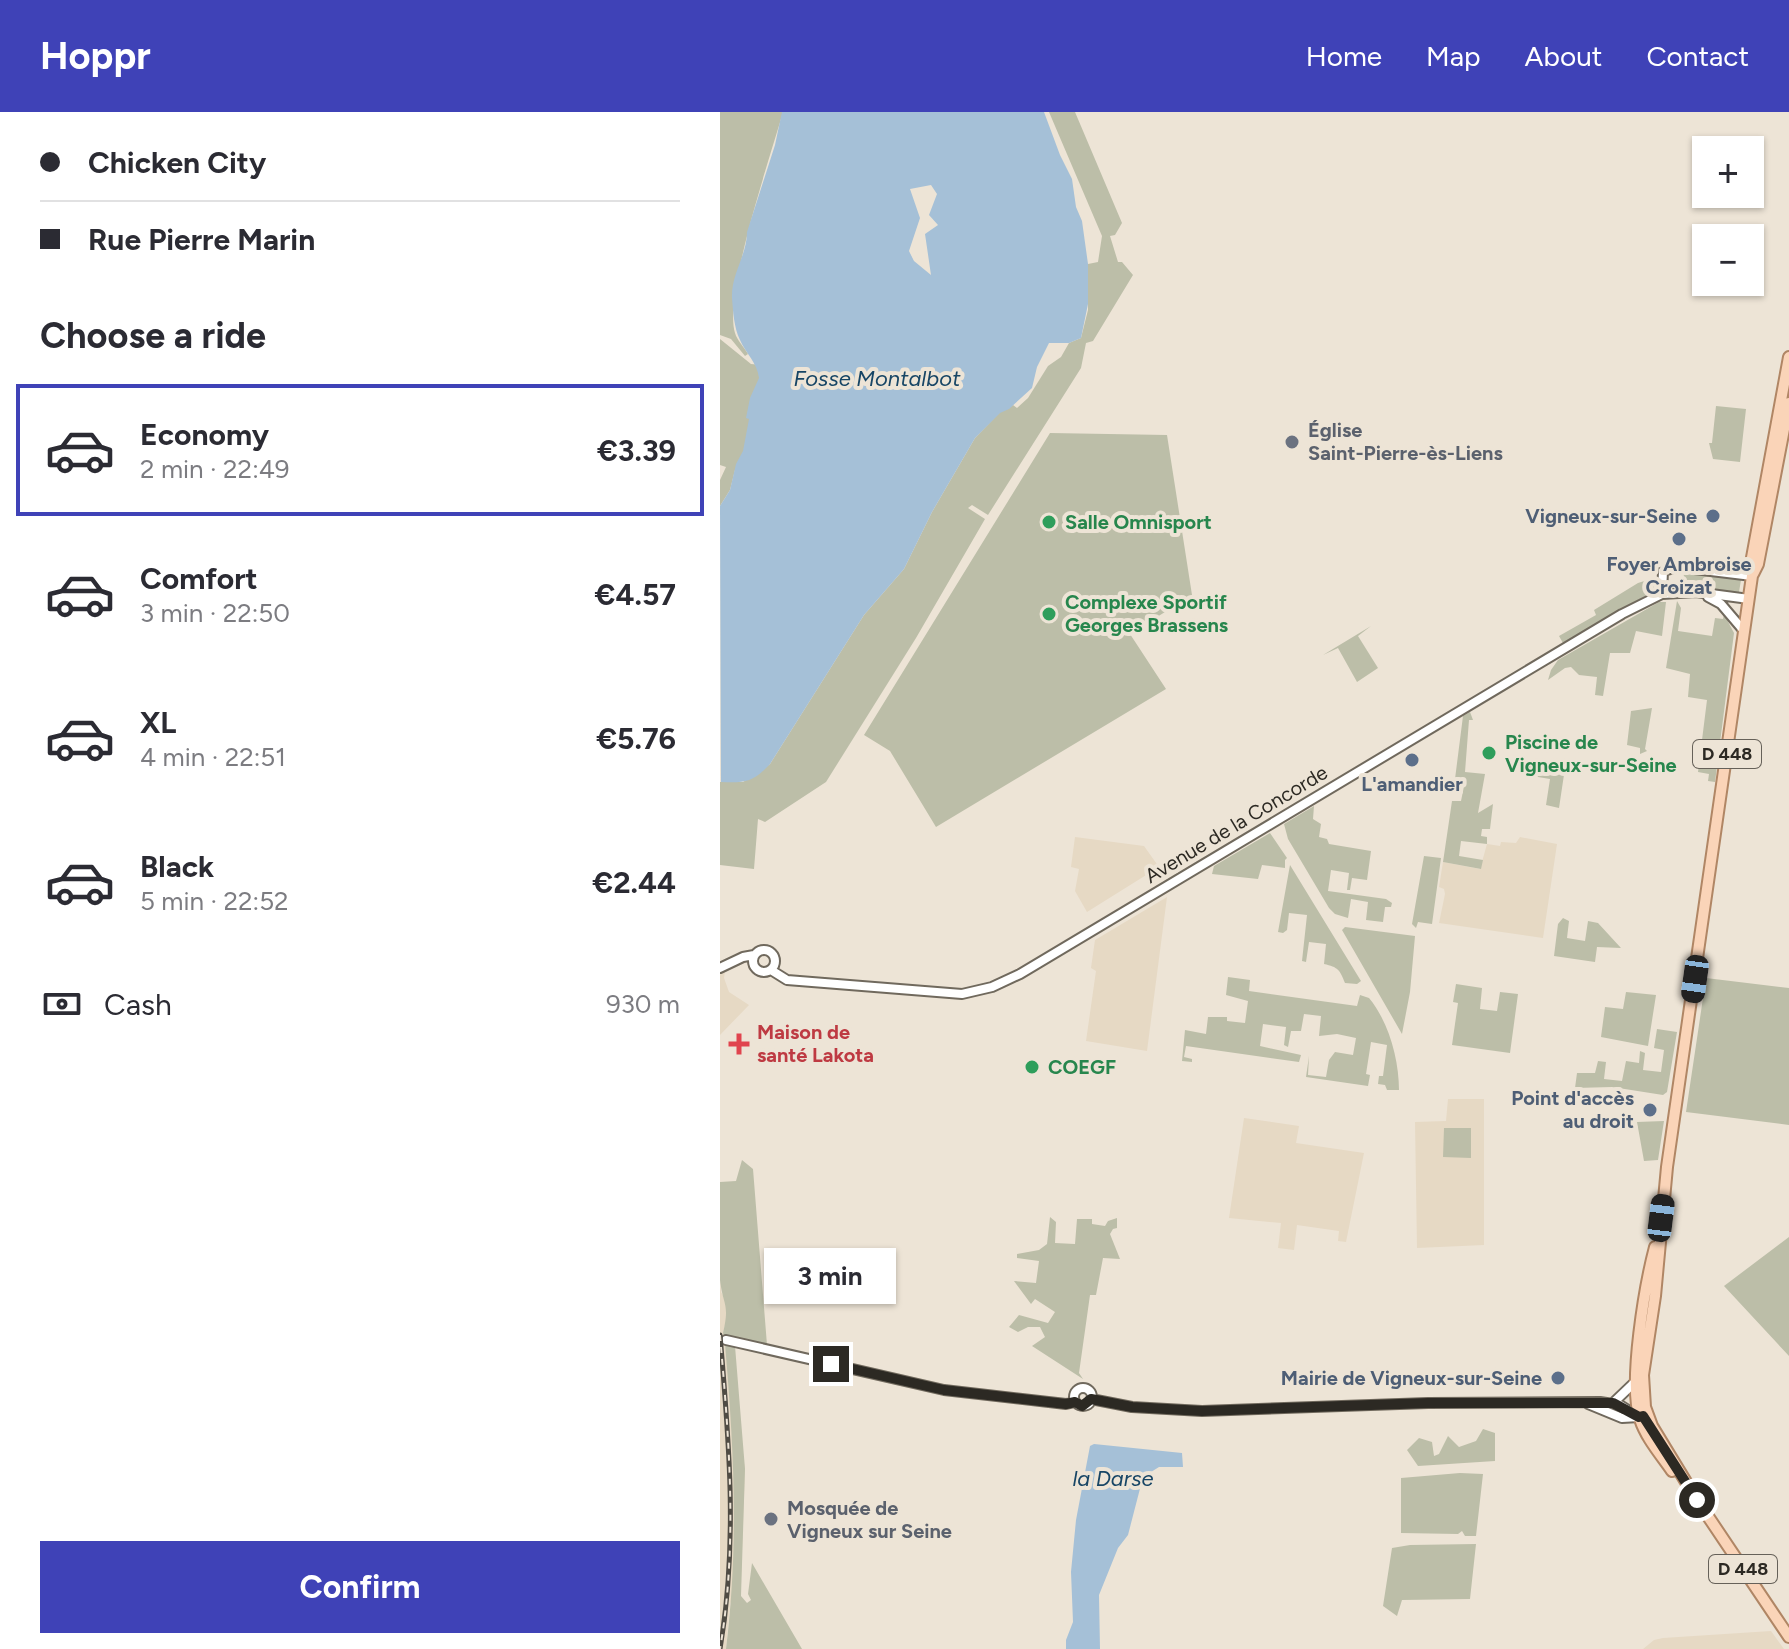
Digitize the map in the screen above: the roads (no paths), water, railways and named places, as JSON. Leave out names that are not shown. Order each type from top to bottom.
[{"type":"main road","name":"D 448","points":[[1789,357],[1751,563],[1749,599],[1659,1234],[1646,1295],[1643,1416],[1789,1637]]},
{"type":"main road","name":"D 448","points":[[1752,576],[1758,564],[1789,403]]},
{"type":"main road","name":"D 448","points":[[1659,1234],[1659,1264],[1645,1360],[1635,1382],[1650,1440],[1697,1500]]},
{"type":"street","points":[[1662,594],[1663,571],[1678,567],[1752,576]]},
{"type":"street","points":[[1696,592],[1721,604],[1744,631]]},
{"type":"street","name":"Avenue de la Concorde","points":[[771,970],[787,980],[913,991],[962,994],[992,987],[1020,974],[1557,652],[1662,594],[1696,592],[1749,599]]},
{"type":"street","points":[[720,968],[761,950],[772,953],[775,961],[771,970],[764,972],[756,969],[754,955]]},
{"type":"street","points":[[726,1340],[944,1390],[1066,1404],[1075,1402],[1080,1405],[1091,1399]]},
{"type":"street","points":[[1613,1403],[1635,1382]]},
{"type":"street","points":[[1075,1402],[1074,1394],[1082,1388],[1090,1391],[1091,1399]]},
{"type":"street","points":[[1091,1399],[1132,1407],[1202,1411],[1428,1403],[1613,1403],[1643,1416]]},
{"type":"street","points":[[1588,1404],[1622,1418],[1643,1416]]},
{"type":"water","name":"Fosse Montalbot","points":[[782,112],[1044,112],[1072,179],[1076,207],[1082,221],[1088,264],[1088,304],[1081,338],[1069,343],[1049,343],[1037,367],[1032,388],[975,438],[932,512],[904,569],[864,615],[770,764],[759,775],[748,780],[721,782],[720,506],[730,490],[736,464],[743,451],[750,398],[759,378],[736,330],[732,289]],"holes":[[[931,185],[937,194],[929,215],[938,225],[925,234],[931,275],[914,261],[909,251],[920,218],[910,189]]]},
{"type":"water","name":"la Darse","points":[[1090,1446],[1182,1453],[1183,1467],[1159,1467],[1143,1477],[1128,1535],[1118,1548],[1099,1595],[1100,1649],[1066,1649],[1073,1622],[1071,1572],[1076,1520]]},
{"type":"railway","points":[[720,1335],[730,1492],[729,1570],[720,1649]]},
{"type":"place","name":"Église Saint-Pierre-ès-Liens","points":[[1292,442]]},
{"type":"place","name":"Vigneux-sur-Seine","points":[[1713,516]]},
{"type":"place","name":"Salle Omnisport","points":[[1049,522]]},
{"type":"place","name":"Foyer Ambroise Croizat","points":[[1679,539]]},
{"type":"place","name":"Complexe Sportif Georges Brassens","points":[[1049,614]]},
{"type":"place","name":"Piscine de Vigneux-sur-Seine","points":[[1489,753]]},
{"type":"place","name":"L'amandier","points":[[1412,760]]},
{"type":"place","name":"Maison de santé Lakota","points":[[739,1044]]},
{"type":"place","name":"COEGF","points":[[1032,1067]]},
{"type":"place","name":"Point d'accès au droit","points":[[1650,1110]]},
{"type":"place","name":"Mairie de Vigneux-sur-Seine","points":[[1558,1378]]},
{"type":"place","name":"Mosquée de Vigneux sur Seine","points":[[771,1519]]}]
